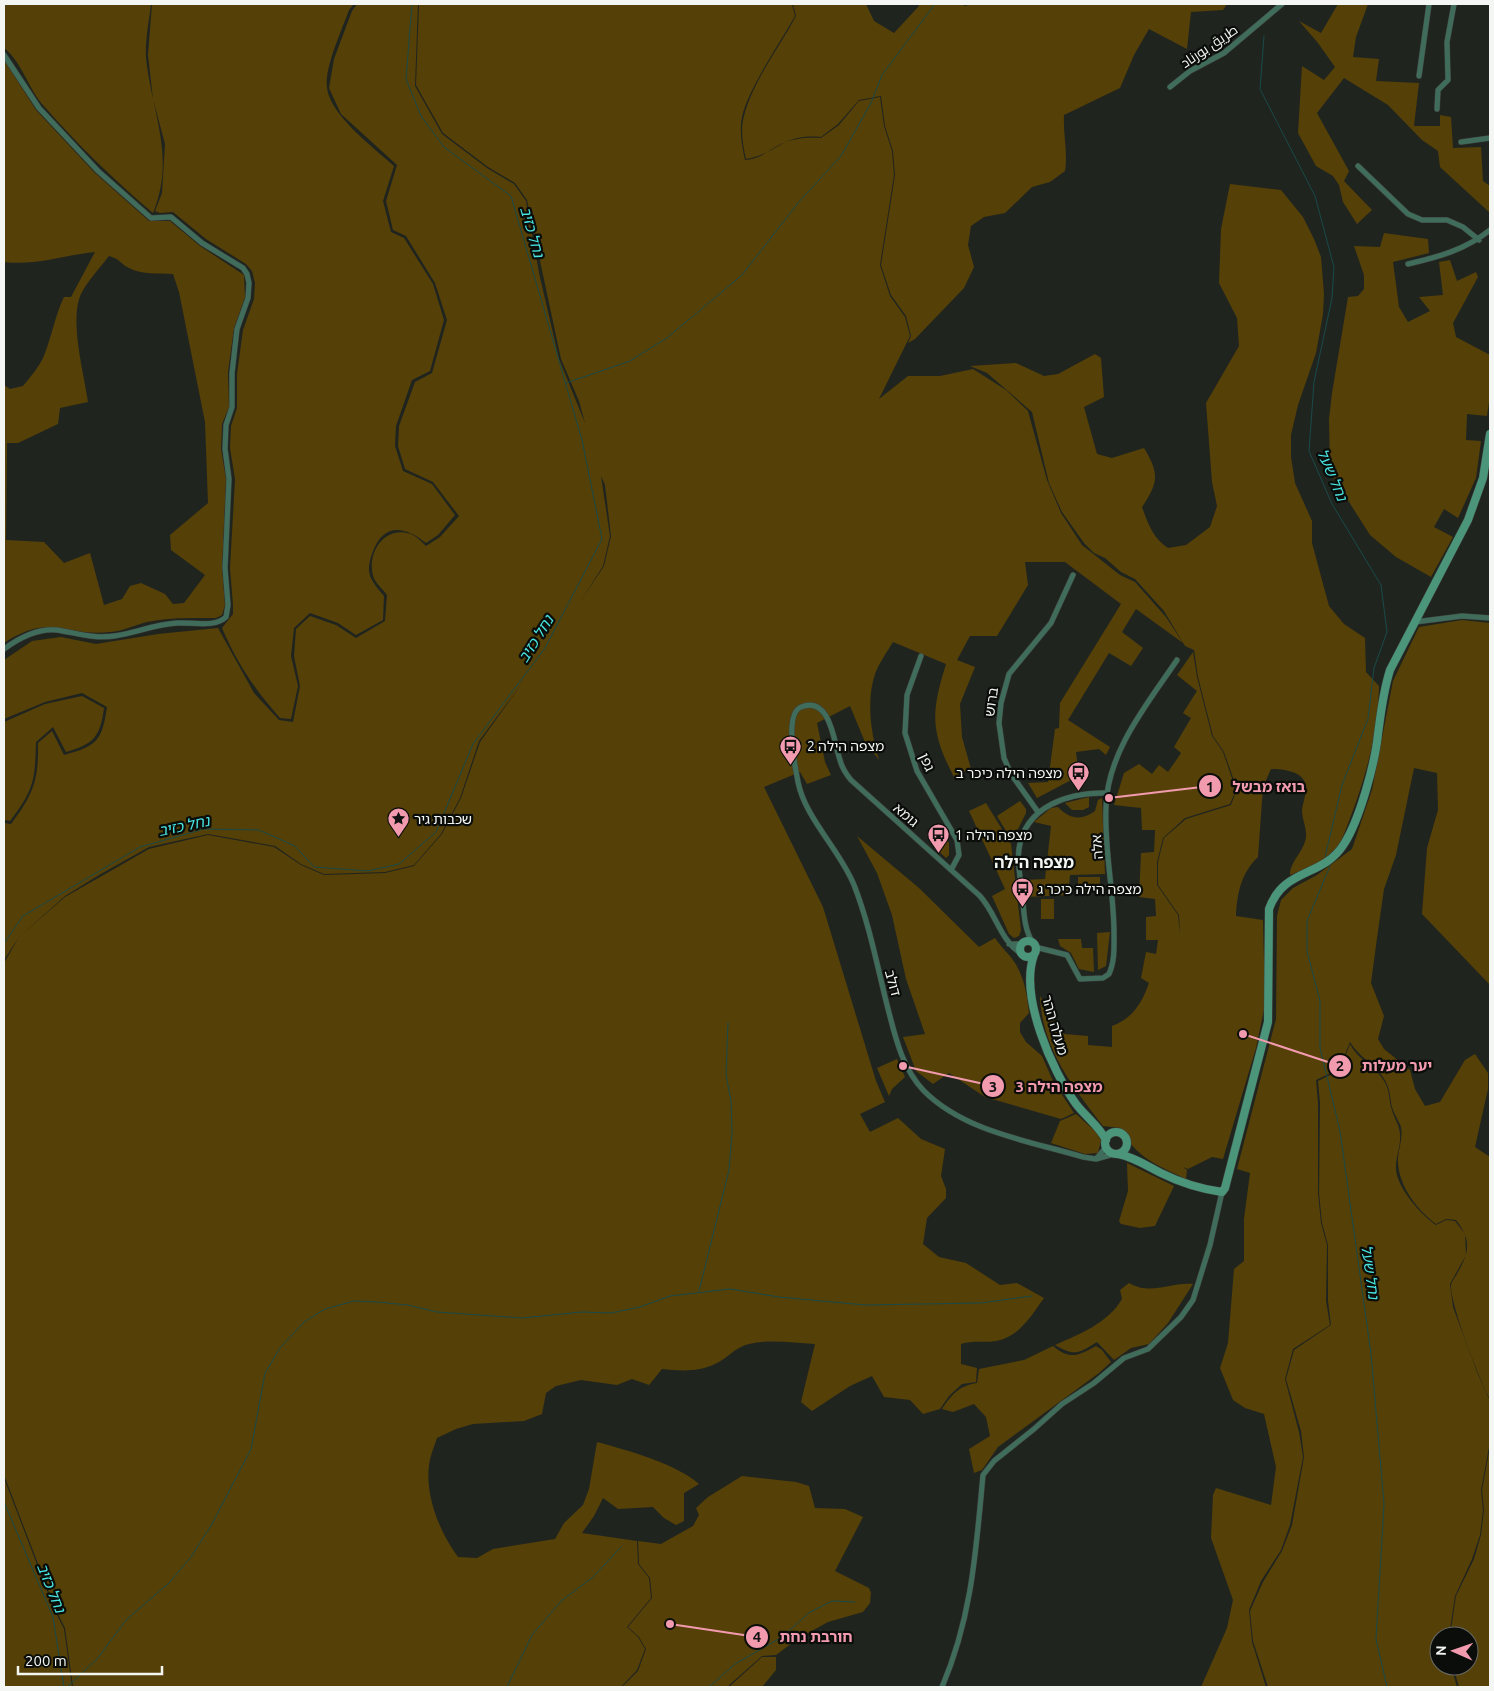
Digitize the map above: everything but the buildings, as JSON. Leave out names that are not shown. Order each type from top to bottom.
[{"type":"main road","points":[[1114,1132],[1106,1143],[1116,1154],[1135,1159],[1178,1180],[1222,1192],[1264,1044],[1268,1022],[1269,909],[1273,896],[1284,884],[1332,858],[1346,842],[1373,761],[1378,735],[1382,693],[1390,670],[1468,520],[1478,496],[1490,434]]},
{"type":"main road","points":[[1023,943],[1034,949],[1024,956]]},
{"type":"main road","name":"מעלה ההר","points":[[1023,943],[1020,950],[1031,975],[1037,1020],[1052,1062],[1076,1104],[1097,1128],[1106,1143]]},
{"type":"main road","name":"מעלה ההר","points":[[1031,975],[1034,949]]},
{"type":"main road","points":[[1097,1128],[1121,1133],[1135,1159]]},
{"type":"main road","points":[[1116,1154],[1124,1151],[1127,1143]]},
{"type":"street","name":"طريق بورناد","points":[[1170,87],[1190,71],[1224,53],[1282,4]]},
{"type":"street","points":[[1419,76],[1429,4]]},
{"type":"street","points":[[1437,109],[1438,90],[1448,80],[1447,42],[1454,4]]},
{"type":"street","points":[[4,55],[38,108],[118,190],[151,218],[171,218],[202,244],[242,268],[247,274],[249,284],[248,298],[238,329],[232,373],[232,407],[226,424],[225,449],[229,479],[225,568],[228,605],[226,618],[218,623],[177,623],[149,626],[114,636],[82,637],[49,630],[16,640],[4,648]]},
{"type":"street","points":[[1461,142],[1490,138]]},
{"type":"street","points":[[1358,166],[1408,214],[1422,220],[1447,220],[1463,228],[1478,240]]},
{"type":"street","points":[[1408,264],[1449,254],[1478,240],[1490,230]]},
{"type":"street","name":"ברוש","points":[[1038,812],[1011,774],[1004,758],[1000,730],[1001,703],[1009,674],[1052,623],[1072,575]]},
{"type":"street","points":[[1415,622],[1462,616],[1490,618]]},
{"type":"street","name":"גפן","points":[[920,656],[907,695],[905,733],[917,771],[957,840],[959,855],[952,870]]},
{"type":"street","name":"אלה","points":[[1034,949],[1067,955],[1080,979],[1107,977],[1112,968],[1114,910],[1106,816],[1107,793],[1130,732],[1177,660]]},
{"type":"street","name":"גומא","points":[[802,706],[820,708],[827,716],[840,761],[851,780],[985,902],[1007,943]]},
{"type":"street","name":"דולב","points":[[802,706],[793,715],[791,728],[800,791],[853,883],[898,1045],[913,1077],[934,1100],[972,1122],[1083,1157],[1096,1158],[1116,1154]]},
{"type":"street","points":[[1034,949],[1026,927],[1018,851],[1024,831],[1038,812],[1063,800],[1088,794],[1107,793]]},
{"type":"street","points":[[1007,943],[1013,946],[1023,943],[1026,927]]},
{"type":"street","points":[[1007,943],[1024,956]]},
{"type":"street","points":[[1096,1158],[1106,1143]]},
{"type":"street","points":[[942,1687],[954,1661],[972,1590],[983,1475],[994,1461],[1034,1430],[1062,1404],[1094,1384],[1124,1358],[1148,1349],[1181,1317],[1193,1300],[1210,1245],[1222,1192]]},
{"type":"shaded area","points":[[4,4],[151,4],[146,58],[162,154],[160,193],[153,213],[96,161],[43,105],[33,91],[16,60],[4,48]]},
{"type":"shaded area","points":[[152,4],[354,4],[349,10],[338,38],[328,70],[327,88],[330,98],[344,120],[394,166],[383,201],[391,232],[404,238],[433,284],[444,320],[430,371],[412,380],[396,426],[395,446],[403,471],[432,484],[455,515],[438,535],[426,543],[410,533],[394,530],[388,532],[376,544],[370,560],[369,570],[370,577],[384,596],[383,620],[356,635],[338,623],[310,613],[294,628],[291,656],[298,686],[291,719],[280,718],[262,697],[240,664],[222,628],[233,614],[230,568],[235,479],[230,448],[231,426],[237,408],[237,374],[243,330],[254,299],[255,283],[252,271],[246,264],[206,239],[173,212],[160,213],[155,211],[162,193],[165,144],[153,99],[148,55]]},
{"type":"shaded area","points":[[357,4],[418,4],[415,86],[442,134],[487,168],[514,184],[526,201],[539,273],[559,359],[585,423],[579,401],[561,359],[527,200],[515,183],[488,167],[443,133],[416,85],[419,4],[792,4],[795,16],[757,80],[745,106],[741,128],[745,160],[760,156],[791,140],[821,138],[839,125],[859,101],[880,97],[884,126],[892,151],[894,175],[880,265],[890,296],[905,317],[910,336],[879,399],[908,376],[940,376],[973,369],[1006,390],[1028,411],[1047,480],[1061,513],[1082,545],[1120,575],[1135,582],[1166,617],[1183,643],[1136,609],[1122,632],[1143,648],[1131,666],[1109,653],[1068,720],[1110,747],[1106,755],[1099,749],[1076,752],[1079,776],[1037,798],[1028,783],[1048,782],[1055,729],[1059,728],[1060,703],[1121,604],[1065,562],[1025,562],[1028,585],[997,636],[970,636],[957,660],[975,667],[960,704],[962,737],[971,769],[954,777],[946,761],[937,734],[936,709],[946,664],[893,642],[875,674],[872,684],[870,706],[872,728],[879,760],[865,742],[850,706],[817,723],[825,762],[831,775],[807,784],[800,772],[764,787],[823,907],[876,1081],[885,1102],[860,1114],[870,1132],[898,1118],[921,1139],[945,1149],[941,1176],[946,1189],[946,1198],[927,1218],[923,1244],[939,1257],[966,1263],[1000,1285],[1017,1283],[1044,1298],[1024,1325],[1004,1339],[961,1344],[961,1364],[977,1368],[976,1382],[962,1384],[949,1396],[940,1409],[923,1414],[910,1400],[884,1397],[872,1376],[850,1386],[812,1411],[801,1402],[815,1344],[766,1342],[744,1346],[709,1367],[696,1370],[662,1369],[649,1385],[632,1379],[617,1385],[581,1380],[556,1386],[546,1393],[542,1414],[524,1421],[473,1424],[456,1429],[437,1438],[430,1462],[429,1489],[440,1526],[458,1557],[477,1558],[493,1549],[555,1539],[564,1523],[583,1505],[589,1489],[597,1442],[665,1464],[699,1484],[684,1493],[684,1521],[676,1525],[664,1518],[653,1507],[618,1509],[603,1498],[594,1516],[582,1533],[637,1541],[638,1564],[649,1578],[651,1598],[627,1627],[638,1637],[645,1649],[637,1670],[621,1687],[73,1687],[65,1628],[55,1608],[4,1475],[4,963],[19,937],[4,960],[4,823],[11,824],[25,804],[33,786],[36,777],[38,743],[52,731],[64,755],[91,745],[100,735],[103,728],[107,707],[82,693],[45,702],[4,719],[4,660],[32,641],[61,637],[96,644],[158,634],[218,628],[254,693],[279,720],[293,722],[300,686],[294,656],[296,629],[310,616],[336,625],[356,638],[385,621],[387,595],[377,584],[373,576],[372,567],[375,550],[386,537],[401,532],[413,535],[426,546],[440,537],[459,516],[433,482],[405,469],[398,446],[399,426],[415,382],[432,373],[447,320],[435,283],[406,236],[393,230],[386,201],[397,165],[341,114],[329,88],[334,59],[352,11]],"holes":[[[601,476],[605,485],[611,536],[604,566],[580,602],[603,566],[610,536]],[[525,679],[480,742],[461,798],[442,834],[414,866],[385,873],[324,875],[301,865],[274,847],[208,835],[149,849],[65,897],[19,937],[65,896],[149,847],[208,834],[275,846],[301,864],[324,874],[385,872],[414,865],[441,834],[460,798],[479,741]]]},
{"type":"shaded area","points":[[793,4],[866,4],[874,21],[894,33],[919,6],[918,4],[960,4],[966,6],[969,4],[1227,4],[1223,10],[1191,12],[1187,49],[1149,29],[1134,55],[1120,88],[1064,115],[1065,171],[1050,182],[1032,187],[1005,213],[984,217],[971,226],[968,245],[974,267],[964,288],[915,339],[908,343],[911,336],[906,316],[891,295],[881,265],[895,175],[893,151],[885,126],[881,96],[859,100],[838,124],[821,137],[798,138],[765,153],[746,159],[742,132],[744,116],[760,77],[796,16]]},
{"type":"shaded area","points":[[1338,4],[1368,4],[1356,37],[1353,57],[1379,59],[1376,81],[1419,83],[1414,126],[1440,126],[1440,115],[1451,117],[1453,148],[1481,147],[1483,181],[1490,186],[1490,213],[1440,167],[1438,151],[1422,140],[1388,105],[1344,78],[1317,113],[1349,171],[1344,181],[1372,210],[1357,224],[1343,202],[1339,185],[1333,176],[1316,166],[1298,133],[1302,66],[1324,80],[1335,67],[1299,21],[1321,33]]},
{"type":"shaded area","points":[[4,60],[36,110],[95,173],[149,221],[170,221],[200,246],[244,275],[245,297],[234,328],[228,372],[229,407],[222,424],[221,449],[226,479],[222,568],[225,605],[222,615],[216,618],[156,620],[110,632],[94,633],[46,627],[20,634],[4,643],[4,385],[10,389],[23,386],[38,366],[45,353],[64,297],[71,297],[95,252],[27,263],[4,262]],"holes":[[[109,256],[123,265],[139,272],[173,274],[179,292],[205,422],[208,503],[170,535],[171,550],[205,575],[184,603],[173,604],[165,594],[141,583],[130,586],[122,599],[104,605],[90,553],[64,563],[44,542],[6,540],[7,443],[18,443],[58,424],[60,408],[88,402],[77,332],[76,318],[78,305],[81,294],[91,279]]]},
{"type":"shaded area","points":[[1230,184],[1281,190],[1303,217],[1321,257],[1324,294],[1323,314],[1316,353],[1298,405],[1291,435],[1291,457],[1295,483],[1312,521],[1312,543],[1329,606],[1344,624],[1365,638],[1366,672],[1379,686],[1374,738],[1366,771],[1343,837],[1330,856],[1314,866],[1290,875],[1292,865],[1303,847],[1306,837],[1302,810],[1306,790],[1305,782],[1302,777],[1293,772],[1271,769],[1263,787],[1258,857],[1252,863],[1241,884],[1236,916],[1263,920],[1265,1005],[1256,1048],[1223,1159],[1212,1157],[1188,1169],[1183,1167],[1187,1170],[1186,1179],[1148,1160],[1134,1147],[1120,1128],[1103,1126],[1080,1096],[1061,1066],[1046,1033],[1040,996],[1064,1034],[1088,1036],[1088,1045],[1112,1047],[1112,1026],[1126,1019],[1136,1009],[1146,990],[1149,983],[1141,978],[1146,952],[1156,954],[1158,940],[1146,940],[1146,917],[1156,916],[1155,899],[1139,897],[1141,853],[1154,852],[1155,830],[1142,830],[1141,808],[1114,805],[1124,773],[1139,764],[1152,774],[1159,765],[1168,772],[1181,753],[1174,747],[1191,718],[1183,713],[1197,691],[1177,675],[1193,652],[1197,677],[1212,736],[1223,752],[1236,790],[1230,804],[1185,818],[1163,838],[1157,862],[1157,885],[1178,915],[1180,935],[1179,915],[1158,885],[1158,862],[1164,838],[1186,819],[1231,805],[1237,789],[1224,752],[1213,736],[1198,677],[1194,650],[1185,646],[1164,611],[1135,579],[1121,572],[1105,558],[1094,553],[1084,543],[1062,512],[1049,483],[1032,412],[987,373],[970,366],[1016,363],[1044,376],[1058,374],[1095,354],[1101,358],[1104,397],[1084,407],[1097,454],[1112,458],[1144,448],[1152,464],[1155,478],[1152,491],[1142,507],[1149,525],[1158,540],[1168,548],[1186,545],[1210,527],[1217,506],[1212,482],[1206,403],[1239,346],[1237,318],[1219,283],[1221,229]]},
{"type":"shaded area","points":[[1384,233],[1428,239],[1429,253],[1393,262],[1399,307],[1408,322],[1430,311],[1419,297],[1443,295],[1439,262],[1450,260],[1457,281],[1476,272],[1478,277],[1453,323],[1456,337],[1490,355],[1490,395],[1487,416],[1467,414],[1466,440],[1481,441],[1476,478],[1458,518],[1444,509],[1434,527],[1453,537],[1431,577],[1396,557],[1370,535],[1330,472],[1329,419],[1348,297],[1358,296],[1364,289],[1364,275],[1354,246],[1380,247]]},
{"type":"shaded area","points":[[1462,620],[1490,623],[1490,985],[1422,914],[1427,848],[1438,810],[1437,773],[1414,768],[1396,855],[1384,889],[1371,983],[1384,1016],[1378,1039],[1384,1049],[1410,1070],[1415,1089],[1425,1106],[1440,1102],[1465,1060],[1475,1054],[1488,1073],[1488,1089],[1475,1147],[1490,1157],[1490,1399],[1466,1342],[1452,1295],[1451,1285],[1467,1251],[1464,1233],[1456,1220],[1446,1219],[1436,1224],[1421,1211],[1409,1195],[1404,1186],[1399,1168],[1401,1127],[1392,1107],[1388,1087],[1381,1074],[1359,1054],[1350,1042],[1339,1069],[1316,1080],[1318,1103],[1318,1193],[1321,1223],[1327,1245],[1326,1301],[1330,1325],[1293,1349],[1285,1379],[1299,1432],[1303,1457],[1290,1525],[1281,1550],[1261,1581],[1249,1610],[1252,1642],[1266,1687],[1201,1687],[1227,1628],[1233,1600],[1211,1538],[1213,1495],[1216,1488],[1271,1505],[1276,1467],[1264,1414],[1245,1408],[1233,1400],[1220,1368],[1228,1343],[1234,1269],[1244,1261],[1244,1219],[1250,1173],[1237,1169],[1276,1019],[1277,916],[1281,900],[1293,888],[1317,875],[1352,849],[1372,790],[1393,681],[1419,627]]},
{"type":"shaded area","points":[[82,696],[104,708],[98,733],[83,746],[66,752],[53,727],[36,742],[34,776],[29,792],[10,821],[4,820],[4,722],[45,704]]},
{"type":"shaded area","points":[[1089,797],[1089,807],[1083,810],[1072,810],[1065,803]]},
{"type":"shaded area","points":[[1102,798],[1105,874],[1070,875],[1068,895],[1026,897],[1024,880],[1045,879],[1051,826],[1034,822],[1051,808],[1058,807],[1071,816],[1085,816],[1095,811],[1098,800]]},
{"type":"shaded area","points":[[1020,801],[1026,809],[1026,813],[1012,841],[997,816]]},
{"type":"shaded area","points":[[986,803],[1011,844],[1021,930],[1019,936],[1014,938],[1009,934],[992,896],[1005,889],[969,811]]},
{"type":"shaded area","points":[[943,833],[949,843],[949,855],[946,858],[933,846]]},
{"type":"shaded area","points":[[857,836],[919,888],[979,947],[995,938],[1011,957],[1023,981],[1029,1013],[1020,1023],[1020,1032],[1026,1042],[1042,1056],[1053,1081],[1074,1113],[1061,1119],[985,1097],[949,1073],[933,1084],[916,1071],[903,1037],[925,1034],[906,979],[892,915],[877,873]]},
{"type":"shaded area","points":[[1078,877],[1100,877],[1100,890],[1078,891]]},
{"type":"shaded area","points":[[1041,899],[1054,899],[1054,919],[1041,919]]},
{"type":"shaded area","points":[[1110,932],[1106,966],[1098,970],[1097,933]]},
{"type":"shaded area","points":[[1058,939],[1081,939],[1082,948],[1093,948],[1094,972],[1079,969],[1071,953],[1060,946]]},
{"type":"shaded area","points":[[1350,1044],[1359,1056],[1384,1080],[1400,1131],[1396,1170],[1401,1185],[1417,1208],[1436,1225],[1446,1220],[1455,1221],[1465,1234],[1466,1255],[1450,1284],[1453,1307],[1490,1401],[1490,1442],[1481,1490],[1483,1510],[1480,1535],[1472,1559],[1455,1596],[1450,1626],[1429,1626],[1429,1676],[1454,1676],[1457,1687],[1268,1687],[1253,1641],[1250,1611],[1263,1582],[1282,1551],[1292,1525],[1304,1457],[1301,1431],[1286,1379],[1294,1350],[1331,1325],[1328,1301],[1328,1245],[1322,1223],[1319,1193],[1320,1103],[1318,1081],[1340,1070]]},
{"type":"shaded area","points":[[897,1059],[905,1077],[892,1089],[889,1096],[877,1068]]},
{"type":"shaded area","points":[[1076,1114],[1095,1131],[1101,1140],[1098,1153],[1085,1154],[1051,1143],[1060,1121]]},
{"type":"shaded area","points":[[1127,1163],[1174,1186],[1155,1226],[1140,1228],[1121,1224],[1119,1221],[1128,1191]]},
{"type":"shaded area","points":[[1129,1283],[1137,1287],[1153,1289],[1193,1284],[1168,1323],[1149,1344],[1131,1348],[1114,1360],[1097,1342],[1077,1352],[1067,1351],[1055,1345],[1093,1327],[1109,1315],[1122,1299],[1120,1290]]},
{"type":"shaded area","points":[[1053,1346],[1064,1353],[1074,1355],[1096,1346],[1102,1350],[1111,1362],[1099,1373],[998,1447],[982,1470],[974,1473],[969,1449],[990,1436],[986,1417],[974,1404],[953,1412],[942,1409],[956,1392],[965,1386],[977,1383],[979,1369],[1024,1360]]},
{"type":"shaded area","points":[[1490,1447],[1490,1687],[1459,1687],[1456,1676],[1479,1676],[1479,1626],[1452,1626],[1456,1596],[1474,1559],[1481,1535],[1484,1510],[1482,1490]]},
{"type":"shaded area","points":[[742,1476],[796,1482],[809,1486],[815,1508],[845,1509],[863,1517],[835,1571],[869,1588],[871,1593],[870,1603],[863,1612],[828,1622],[799,1638],[776,1655],[762,1656],[727,1687],[622,1687],[638,1671],[646,1649],[639,1637],[628,1627],[652,1598],[650,1578],[639,1564],[638,1541],[661,1544],[693,1526],[699,1515],[696,1508],[708,1497]]},
{"type":"shaded area","points":[[4,1478],[54,1609],[64,1629],[72,1687],[4,1687]]},
{"type":"shaded area","points":[[762,1657],[776,1657],[776,1670],[762,1687],[729,1687]]},
{"type":"waterway","name":"נחל כזיב","points":[[4,943],[23,916],[140,847],[204,829],[259,830],[295,846],[314,867],[368,871],[399,864],[436,832],[473,744],[545,648],[602,539],[582,440],[511,196],[444,147],[421,116],[406,79],[412,4]]},
{"type":"waterway","points":[[566,383],[630,361],[668,337],[742,275],[798,203],[841,156],[871,103],[882,75],[935,4]]},
{"type":"waterway","name":"נחל שעל","points":[[1264,36],[1260,89],[1315,196],[1334,267],[1332,298],[1314,382],[1309,451],[1332,504],[1381,585],[1387,632],[1374,668],[1368,719],[1342,785],[1325,857]]},
{"type":"waterway","name":"נחל שעל","points":[[1330,866],[1307,921],[1307,951],[1320,1001],[1320,1048],[1340,1131],[1371,1354],[1384,1504],[1376,1639],[1387,1687]]},
{"type":"waterway","points":[[699,1291],[729,1170],[732,1132],[731,1101],[726,1075],[728,1023]]},
{"type":"waterway","points":[[67,1687],[97,1659],[126,1620],[169,1583],[191,1557],[212,1524],[251,1449],[265,1373],[280,1348],[304,1322],[325,1309],[354,1301],[377,1302],[408,1305],[437,1312],[522,1318],[582,1312],[611,1313],[640,1307],[670,1296],[730,1289],[779,1297],[865,1305],[980,1303],[1032,1296]]},
{"type":"waterway","name":"נחל כזיב","points":[[4,1502],[53,1617],[64,1687]]},
{"type":"waterway","points":[[507,1687],[532,1635],[561,1601],[593,1577],[621,1547]]},
{"type":"waterway","points":[[709,1687],[735,1664],[782,1637],[810,1612],[832,1601],[855,1602]]},
{"type":"place","name":"מצפה הילה 2","points":[[791,765]]},
{"type":"place","name":"מצפה הילה כיכר ב","points":[[1078,792]]},
{"type":"place","name":"בואז מבשל","points":[[1109,798]]},
{"type":"place","name":"שכבות גיר","points":[[398,838]]},
{"type":"place","name":"מצפה הילה 1","points":[[939,854]]},
{"type":"place","name":"מצפה הילה כיכר ג","points":[[1022,908]]},
{"type":"place","name":"יער מעלות","points":[[1243,1034]]},
{"type":"place","name":"מצפה הילה 3","points":[[903,1066]]},
{"type":"place","name":"חורבת נחת","points":[[670,1624]]},
{"type":"district","name":"מצפה הילה","points":[[1034,862]]}]
